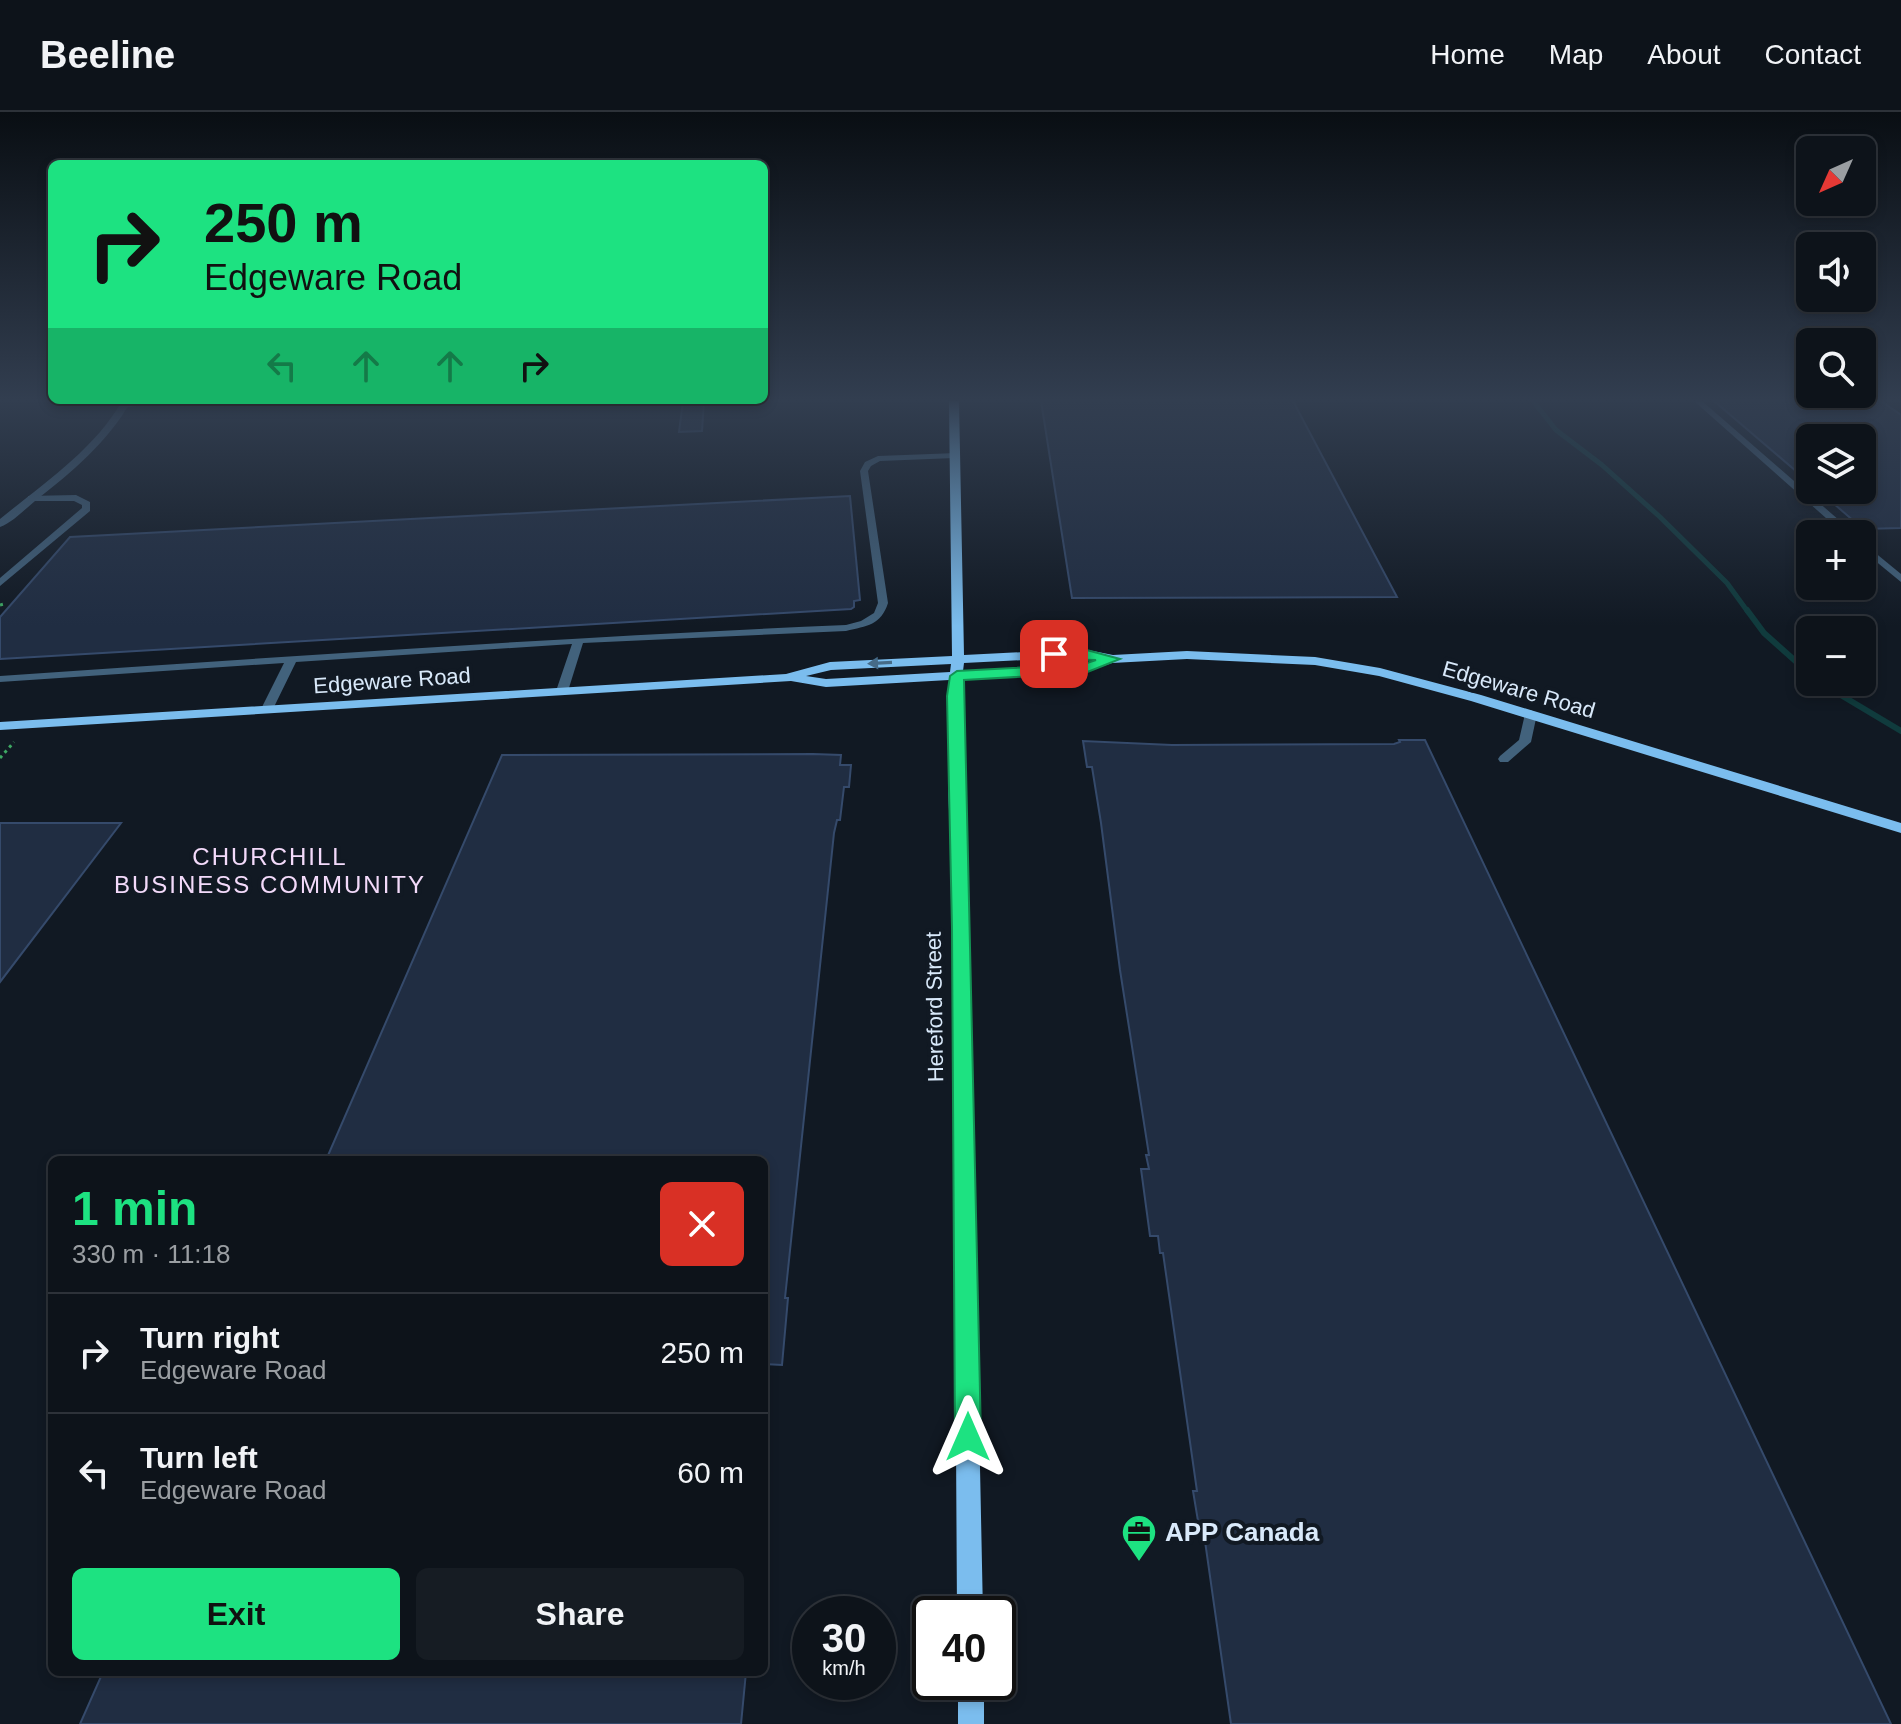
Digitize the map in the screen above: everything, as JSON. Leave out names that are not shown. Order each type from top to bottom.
[{"type":"street","points":[[0,524],[56,476]]},
{"type":"street","name":"Hereford Street","points":[[954,476],[958,659],[955,781],[961,928],[970,1596]]},
{"type":"street","name":"Edgeware Road","points":[[786,678],[830,666],[1083,653],[1113,659],[1187,655],[1315,661],[1380,672],[1531,714],[1901,828]]},
{"type":"street","name":"Edgeware Road","points":[[0,726],[786,678],[826,683],[957,676],[1085,668],[1113,659]]},
{"type":"street","points":[[971,1700],[971,1724]]},
{"type":"lane","points":[[0,679],[579,640],[846,628],[879,615],[883,603],[865,476]]},
{"type":"lane","points":[[1784,476],[1834,520]]},
{"type":"lane","points":[[0,583],[87,509],[87,504],[76,498],[31,498]]},
{"type":"lane","points":[[1876,557],[1901,579]]},
{"type":"lane","points":[[562,691],[579,640]]},
{"type":"lane","points":[[267,709],[292,659]]},
{"type":"lane","points":[[1504,759],[1525,742],[1531,714]]},
{"type":"building","points":[[1053,476],[1333,476],[1397,597],[1072,598]]},
{"type":"building","points":[[1876,476],[1901,476],[1901,528],[1876,529],[1876,520],[1853,520],[1834,504],[1876,504]]},
{"type":"building","points":[[850,496],[860,600],[854,601],[851,609],[0,659],[0,617],[70,537]]},
{"type":"building","points":[[1399,740],[1425,740],[1891,1724],[1231,1724],[1203,1527],[1199,1527],[1193,1491],[1197,1491],[1163,1253],[1160,1253],[1158,1236],[1150,1236],[1141,1169],[1149,1169],[1146,1155],[1149,1155],[1101,823],[1092,767],[1087,767],[1083,741],[1172,745],[1394,744]]},
{"type":"building","points":[[813,754],[841,755],[840,765],[851,765],[849,787],[844,787],[840,820],[837,820],[834,833],[785,1298],[788,1298],[782,1365],[768,1364],[768,1156],[328,1156],[502,755]]},
{"type":"building","points":[[0,823],[121,823],[0,982]]},
{"type":"building","points":[[101,1676],[746,1676],[741,1724],[80,1724]]},
{"type":"waterway","points":[[1615,476],[1727,583],[1748,612]]},
{"type":"waterway","points":[[1747,610],[1764,633],[1796,662]]},
{"type":"waterway","points":[[1842,696],[1901,731]]},
{"type":"place","name":"APP Canada","points":[[1139,1563]]},
{"type":"district","name":"CHURCHILL BUSINESS COMMUNITY","points":[[270,871]]},
{"type":"route","points":[[968,1437],[961,928],[954,696],[957,676],[1085,668],[1113,659],[1083,653],[1054,654]]}]
